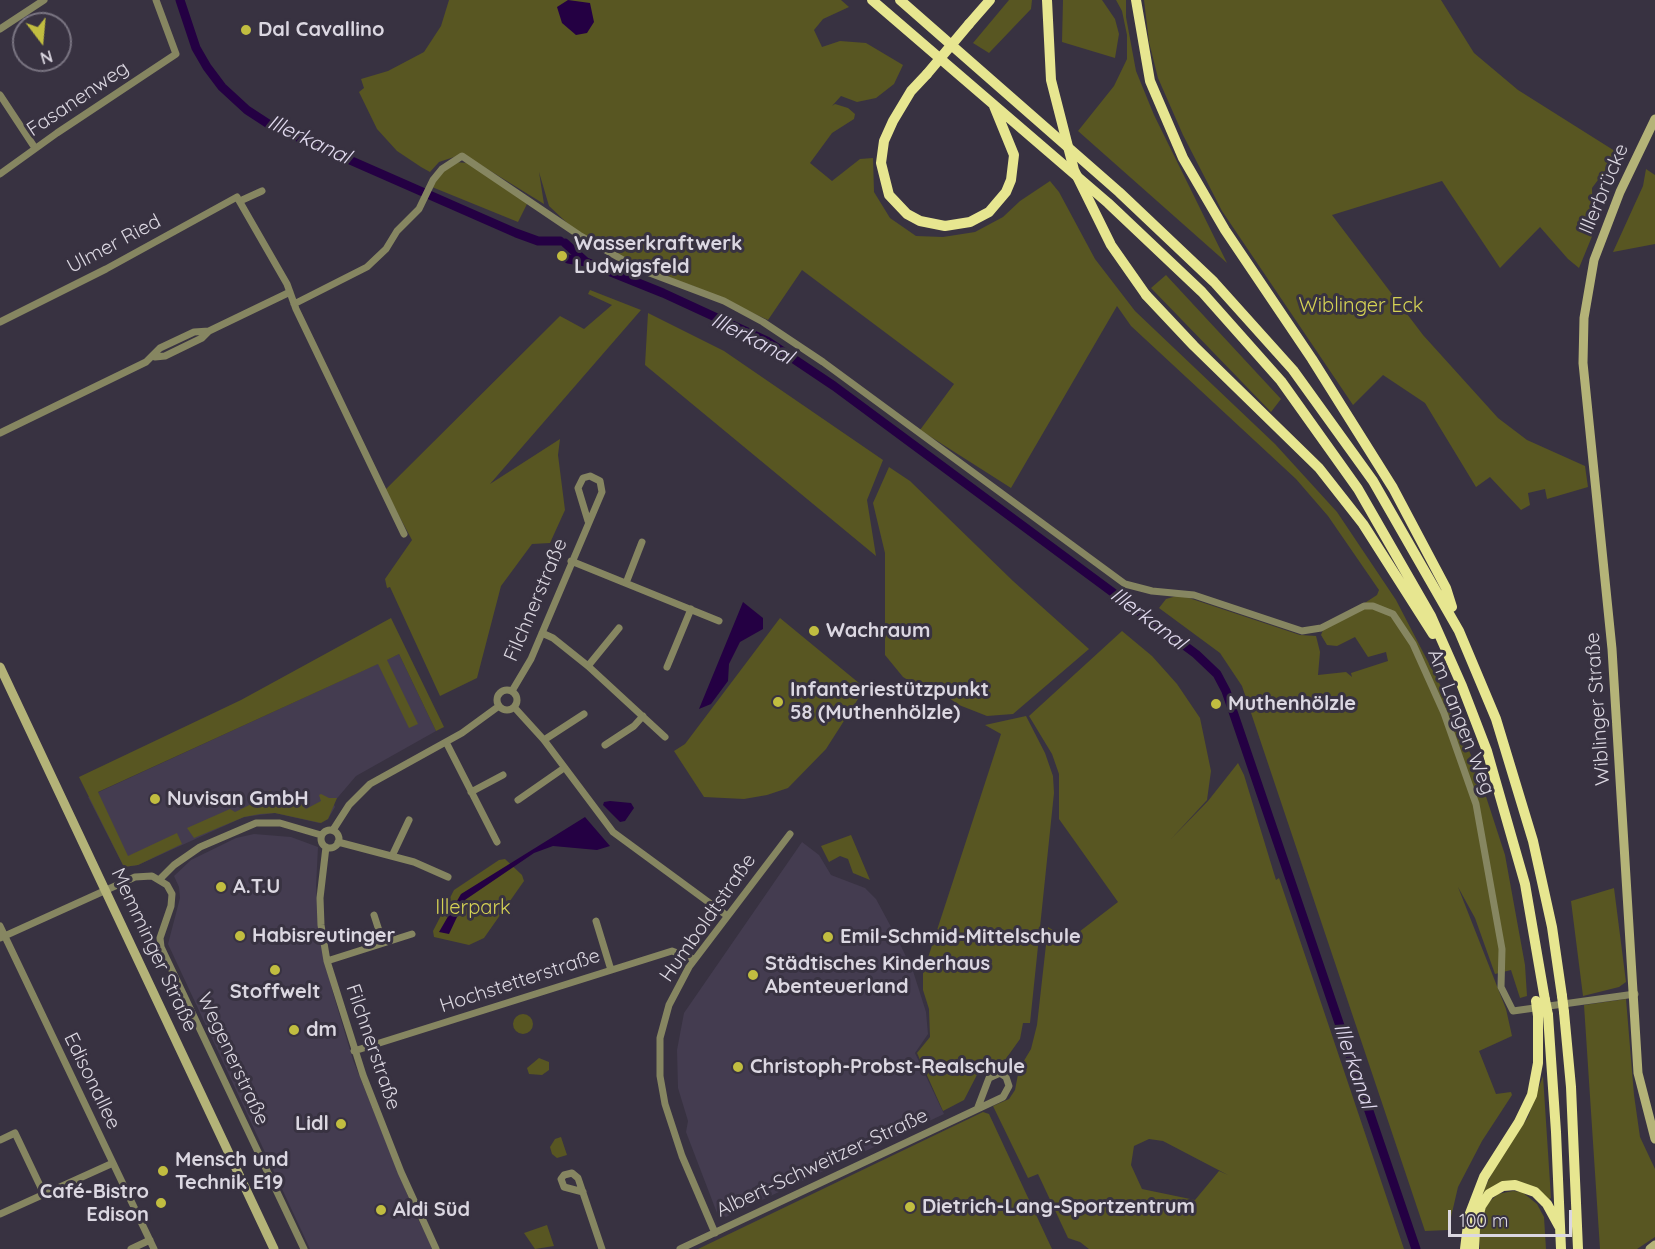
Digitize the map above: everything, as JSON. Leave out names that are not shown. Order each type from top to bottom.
[{"type":"highway","points":[[872,0],[1157,248],[1238,330],[1321,434],[1380,523],[1414,584],[1452,663],[1499,789],[1525,884],[1538,955],[1561,1249]]},
{"type":"highway","points":[[900,0],[1119,192],[1214,282],[1250,320],[1293,370],[1347,443],[1389,507],[1460,631]]},
{"type":"highway","points":[[990,0],[902,105],[884,141],[881,163],[884,185],[889,195],[907,214],[930,225],[945,226],[970,222],[989,212],[1011,180],[1014,155],[993,103]]},
{"type":"highway","points":[[1047,0],[1051,80],[1074,170],[1111,244],[1146,295],[1194,346],[1319,468],[1363,524],[1452,663]]},
{"type":"highway","points":[[1136,0],[1138,23],[1150,81],[1183,158],[1225,230],[1312,359],[1393,488],[1446,588],[1460,631],[1496,719],[1533,841],[1552,927],[1564,1012],[1571,1087],[1578,1249]]},
{"type":"highway","points":[[1465,1249],[1469,1216],[1484,1177],[1519,1122],[1532,1095],[1543,1016]]},
{"type":"highway","points":[[1474,1249],[1477,1217],[1485,1200],[1497,1188],[1508,1185],[1521,1186],[1539,1196],[1561,1229]]},
{"type":"main road","name":"Illerbrücke","points":[[1591,276],[1603,231],[1655,119]]},
{"type":"main road","name":"Wiblinger Straße","points":[[1591,276],[1584,325],[1584,381],[1612,650],[1635,993],[1638,1073],[1655,1139]]},
{"type":"main road","name":"Memminger Straße","points":[[0,667],[274,1249]]},
{"type":"main road","points":[[1650,1249],[1655,1245]]},
{"type":"street","points":[[0,29],[44,0]]},
{"type":"street","name":"Fasanenweg","points":[[0,174],[176,54],[156,0]]},
{"type":"street","points":[[0,95],[35,148]]},
{"type":"street","name":"Am Langen Weg","points":[[294,304],[367,267],[388,246],[420,207],[430,185],[450,162],[465,157],[579,235],[639,269],[724,301],[763,322],[823,362],[1011,498],[1098,566],[1125,584],[1152,591],[1194,595],[1302,631],[1321,628],[1364,606],[1373,606],[1393,615],[1413,644],[1444,713],[1476,804],[1502,949],[1501,987],[1513,1011],[1635,993]]},
{"type":"street","name":"Ulmer Ried","points":[[0,322],[106,269],[237,197],[240,201],[262,191]]},
{"type":"street","points":[[240,201],[290,292],[404,534]]},
{"type":"street","points":[[0,433],[155,357],[160,348],[194,332],[209,330],[290,292]]},
{"type":"street","name":"Filchnerstraße","points":[[512,691],[542,633],[602,488],[600,481],[590,476],[580,481],[578,488],[588,521]]},
{"type":"street","points":[[626,583],[642,542]]},
{"type":"street","points":[[571,561],[719,621]]},
{"type":"street","points":[[667,667],[691,609]]},
{"type":"street","points":[[588,666],[619,628]]},
{"type":"street","points":[[542,633],[554,638],[588,666],[665,737]]},
{"type":"street","name":"Filchnerstraße","points":[[333,830],[349,805],[370,784],[470,729],[499,706],[499,694],[504,690],[512,691],[517,698],[514,707]]},
{"type":"street","points":[[499,706],[508,710],[514,707],[544,740],[613,832],[726,915]]},
{"type":"street","points":[[544,740],[584,714]]},
{"type":"street","points":[[605,745],[634,726],[643,716]]},
{"type":"street","points":[[446,742],[497,842]]},
{"type":"street","points":[[518,800],[564,768]]},
{"type":"street","points":[[471,792],[503,775]]},
{"type":"street","points":[[392,856],[409,820]]},
{"type":"street","points":[[2,937],[105,888],[135,877],[152,876],[162,881],[179,862],[208,843],[262,822],[286,824],[321,835],[327,830],[333,830],[337,833],[338,842]]},
{"type":"street","name":"Humboldtstraße","points":[[715,1233],[682,1156],[666,1104],[660,1076],[660,1047],[666,1014],[694,959],[790,834]]},
{"type":"street","name":"Filchnerstraße","points":[[321,835],[322,843],[326,847],[320,898],[321,928],[327,961],[354,1051],[401,1172],[436,1249]]},
{"type":"street","points":[[338,842],[414,862],[448,877]]},
{"type":"street","points":[[326,847],[332,847],[338,842]]},
{"type":"street","name":"Wegenerstraße","points":[[162,881],[170,889],[172,900],[160,939],[161,947],[304,1249]]},
{"type":"street","points":[[374,915],[383,943]]},
{"type":"street","points":[[596,921],[611,970]]},
{"type":"street","name":"Edisonallee","points":[[0,926],[2,937],[154,1249]]},
{"type":"street","points":[[327,961],[412,934]]},
{"type":"street","name":"Hochstetterstraße","points":[[354,1051],[672,951],[694,959]]},
{"type":"street","name":"Albert-Schweitzer-Straße","points":[[680,1249],[1006,1094],[1009,1082],[1003,1074],[994,1075],[987,1080],[978,1107]]},
{"type":"street","points":[[0,1140],[15,1133],[44,1194]]},
{"type":"street","points":[[0,1214],[112,1162]]},
{"type":"street","points":[[583,1192],[602,1249]]},
{"type":"street","points":[[131,1249],[150,1240]]},
{"type":"shaded area","points":[[568,0],[590,3],[594,22],[587,33],[576,35],[562,23],[557,7]]},
{"type":"shaded area","points":[[743,602],[763,618],[763,629],[740,642],[729,664],[728,681],[711,704],[699,709]]},
{"type":"shaded area","name":"Nuvisan GmbH","points":[[399,654],[436,731],[356,776],[333,803],[335,807],[328,819],[319,823],[275,813],[244,817],[138,865],[124,867],[88,797]]},
{"type":"shaded area","points":[[604,802],[631,803],[634,808],[625,821],[620,822],[603,805]]},
{"type":"shaded area","points":[[585,817],[610,846],[597,850],[553,846],[534,853],[465,900],[449,934],[439,932],[461,894]]},
{"type":"shaded area","points":[[254,834],[291,837],[318,847],[316,887],[320,939],[333,993],[353,1060],[413,1209],[433,1249],[310,1249],[168,944],[180,898],[179,887],[174,876],[191,860],[236,838]]},
{"type":"shaded area","points":[[802,842],[819,855],[831,875],[865,888],[876,899],[897,938],[913,971],[926,1012],[928,1034],[915,1053],[944,1114],[726,1217],[717,1213],[686,1132],[688,1121],[678,1088],[677,1050],[684,1013]]},
{"type":"green space","points":[[449,0],[841,0],[849,7],[823,19],[814,30],[822,47],[840,41],[866,43],[903,65],[894,84],[876,98],[857,102],[841,96],[832,106],[835,104],[848,108],[855,114],[854,119],[832,133],[810,163],[832,181],[860,159],[873,158],[874,192],[890,218],[916,236],[943,237],[975,232],[1003,217],[1020,201],[1050,181],[1059,192],[1095,259],[1135,311],[1275,444],[1337,512],[1396,600],[1450,704],[1479,775],[1505,855],[1525,965],[1527,996],[1520,998],[1511,970],[1495,974],[1475,918],[1458,887],[1506,1009],[1512,1036],[1479,1051],[1496,1094],[1511,1092],[1512,1095],[1482,1141],[1458,1187],[1448,1230],[1425,1231],[1242,686],[1220,653],[1159,608],[1166,599],[1180,595],[1300,635],[1316,636],[1320,652],[1318,675],[1346,672],[1352,677],[1351,673],[1388,661],[1386,652],[1368,657],[1355,637],[1337,646],[1327,645],[1321,635],[1323,630],[1377,595],[1379,590],[1328,516],[1296,479],[1131,326],[1117,306],[1011,488],[920,430],[954,384],[802,270],[768,320],[693,286],[650,272],[594,248],[549,206],[539,172],[544,204],[463,154],[439,162],[430,172],[421,167],[397,151],[377,129],[359,92],[364,88],[361,79],[388,71],[424,52],[441,26]]},
{"type":"green space","points":[[1009,0],[1032,0],[1031,9],[989,53],[973,43]]},
{"type":"green space","points":[[1063,0],[1102,0],[1115,19],[1119,34],[1115,58],[1062,42]]},
{"type":"green space","points":[[1116,0],[1126,0],[1126,17],[1136,71],[1154,115],[1227,263],[1078,131],[1114,86],[1127,59],[1127,35],[1122,11]]},
{"type":"green space","name":"Wiblinger Eck","points":[[1144,0],[1441,0],[1474,53],[1518,90],[1618,153],[1592,188],[1593,234],[1579,268],[1540,227],[1500,268],[1442,181],[1332,215],[1423,335],[1498,418],[1527,440],[1585,466],[1588,487],[1547,499],[1545,489],[1528,493],[1530,505],[1521,510],[1490,477],[1476,487],[1425,403],[1383,375],[1353,405],[1222,211],[1183,135],[1158,78],[1149,42]]},
{"type":"green space","points":[[454,162],[468,163],[528,202],[518,222],[432,187],[439,176]]},
{"type":"green space","points":[[1646,169],[1655,175],[1655,244],[1613,252],[1643,186]]},
{"type":"green space","points":[[1166,275],[1281,399],[1271,412],[1151,288]]},
{"type":"green space","points":[[590,290],[641,310],[490,484],[560,439],[558,455],[565,510],[550,543],[532,544],[501,586],[477,678],[440,696],[390,587],[387,588],[385,579],[412,540],[385,490],[560,316],[584,329],[612,305],[588,294]]},
{"type":"green space","points":[[648,313],[724,351],[883,460],[867,500],[876,556],[645,365]]},
{"type":"green space","points":[[889,467],[910,481],[1013,581],[1089,649],[1013,714],[987,716],[959,705],[935,688],[931,694],[903,677],[885,655],[885,553],[873,503]]},
{"type":"green space","points":[[391,618],[444,727],[436,731],[399,654],[387,660],[418,724],[409,728],[378,664],[98,792],[128,856],[177,833],[182,844],[138,865],[124,867],[79,777],[241,700]]},
{"type":"green space","points":[[780,618],[865,688],[826,749],[788,788],[744,799],[704,797],[674,751],[685,744]]},
{"type":"green space","points":[[1122,631],[1152,656],[1177,684],[1200,718],[1211,771],[1207,800],[1171,839],[1208,801],[1238,763],[1244,775],[1276,880],[1279,878],[1404,1249],[1089,1249],[1080,1242],[1068,1238],[1038,1174],[1028,1178],[993,1106],[1009,1099],[1015,1090],[1019,1069],[1031,1049],[1037,1025],[1048,927],[1066,938],[1075,935],[1118,902],[1059,819],[1059,774],[1052,754],[1029,716]],"holes":[[[1149,1139],[1163,1141],[1228,1175],[1219,1171],[1195,1200],[1142,1189],[1131,1165],[1134,1146]]]},
{"type":"green space","points":[[1026,716],[1045,753],[1053,776],[1054,793],[1030,1023],[1023,1023],[1020,1039],[1005,1060],[981,1067],[964,1100],[943,1111],[917,1053],[930,1037],[929,1009],[923,990],[923,973],[1001,734],[985,725]]},
{"type":"green space","points":[[270,790],[276,802],[292,795],[306,809],[321,801],[319,795],[321,794],[329,798],[337,798],[328,819],[321,823],[275,813],[244,817],[194,838],[187,828],[230,809],[235,812],[266,797]]},
{"type":"green space","points":[[851,835],[870,880],[853,873],[848,859],[840,856],[829,862],[821,846]]},
{"type":"green space","name":"Illerpark","points":[[505,859],[522,875],[524,881],[484,938],[469,945],[434,937],[433,931],[454,890],[499,860]]},
{"type":"green space","points":[[1614,888],[1626,982],[1619,987],[1583,996],[1571,901]]},
{"type":"green space","points":[[1626,999],[1640,1137],[1655,1169],[1655,1237],[1637,1249],[1600,1249],[1584,1005]]},
{"type":"green space","points":[[523,1014],[530,1017],[533,1024],[530,1031],[523,1034],[516,1031],[513,1024],[516,1017]]},
{"type":"green space","points":[[539,1058],[549,1062],[549,1070],[542,1075],[529,1074],[527,1068]]},
{"type":"green space","points":[[1543,1076],[1551,1198],[1548,1200],[1530,1185],[1482,1194],[1496,1165],[1528,1117]]},
{"type":"green space","name":"Dietrich-Lang-Sportzentrum","points":[[983,1112],[989,1114],[1052,1249],[698,1249]]},
{"type":"green space","points":[[561,1137],[567,1155],[557,1158],[552,1154],[550,1147],[555,1139]]},
{"type":"green space","points":[[1522,1192],[1537,1204],[1544,1217],[1546,1249],[1480,1249],[1478,1232],[1486,1205],[1498,1194]]},
{"type":"green space","points":[[547,1225],[554,1246],[535,1249],[524,1233]]},
{"type":"waterway","name":"Illerkanal","points":[[180,0],[196,48],[207,67],[222,87],[247,110],[270,125],[516,233],[538,241],[560,241]]},
{"type":"waterway","name":"Illerkanal","points":[[565,243],[586,262],[663,293],[767,341],[834,386],[1196,654],[1217,674],[1226,691],[1416,1249]]},
{"type":"waterway","points":[[568,259],[586,262]]},
{"type":"place","name":"Dal Cavallino","points":[[246,30]]},
{"type":"place","name":"Wasserkraftwerk Ludwigsfeld","points":[[562,256]]},
{"type":"place","name":"Wachraum","points":[[814,631]]},
{"type":"place","name":"Infanteriestützpunkt 58 (Muthenhölzle)","points":[[778,702]]},
{"type":"place","name":"Muthenhölzle","points":[[1216,704]]},
{"type":"place","name":"Nuvisan GmbH","points":[[155,799]]},
{"type":"place","name":"A.T.U","points":[[221,887]]},
{"type":"place","name":"Habisreutinger","points":[[240,936]]},
{"type":"place","name":"Emil-Schmid-Mittelschule","points":[[828,937]]},
{"type":"place","name":"Stoffwelt","points":[[275,970]]},
{"type":"place","name":"Städtisches Kinderhaus Abenteuerland","points":[[753,975]]},
{"type":"place","name":"dm","points":[[294,1030]]},
{"type":"place","name":"Christoph-Probst-Realschule","points":[[738,1067]]},
{"type":"place","name":"Lidl","points":[[341,1124]]},
{"type":"place","name":"Mensch und Technik E19","points":[[163,1171]]},
{"type":"place","name":"Café-Bistro Edison","points":[[161,1203]]},
{"type":"place","name":"Dietrich-Lang-Sportzentrum","points":[[910,1207]]},
{"type":"place","name":"Aldi Süd","points":[[381,1210]]}]
